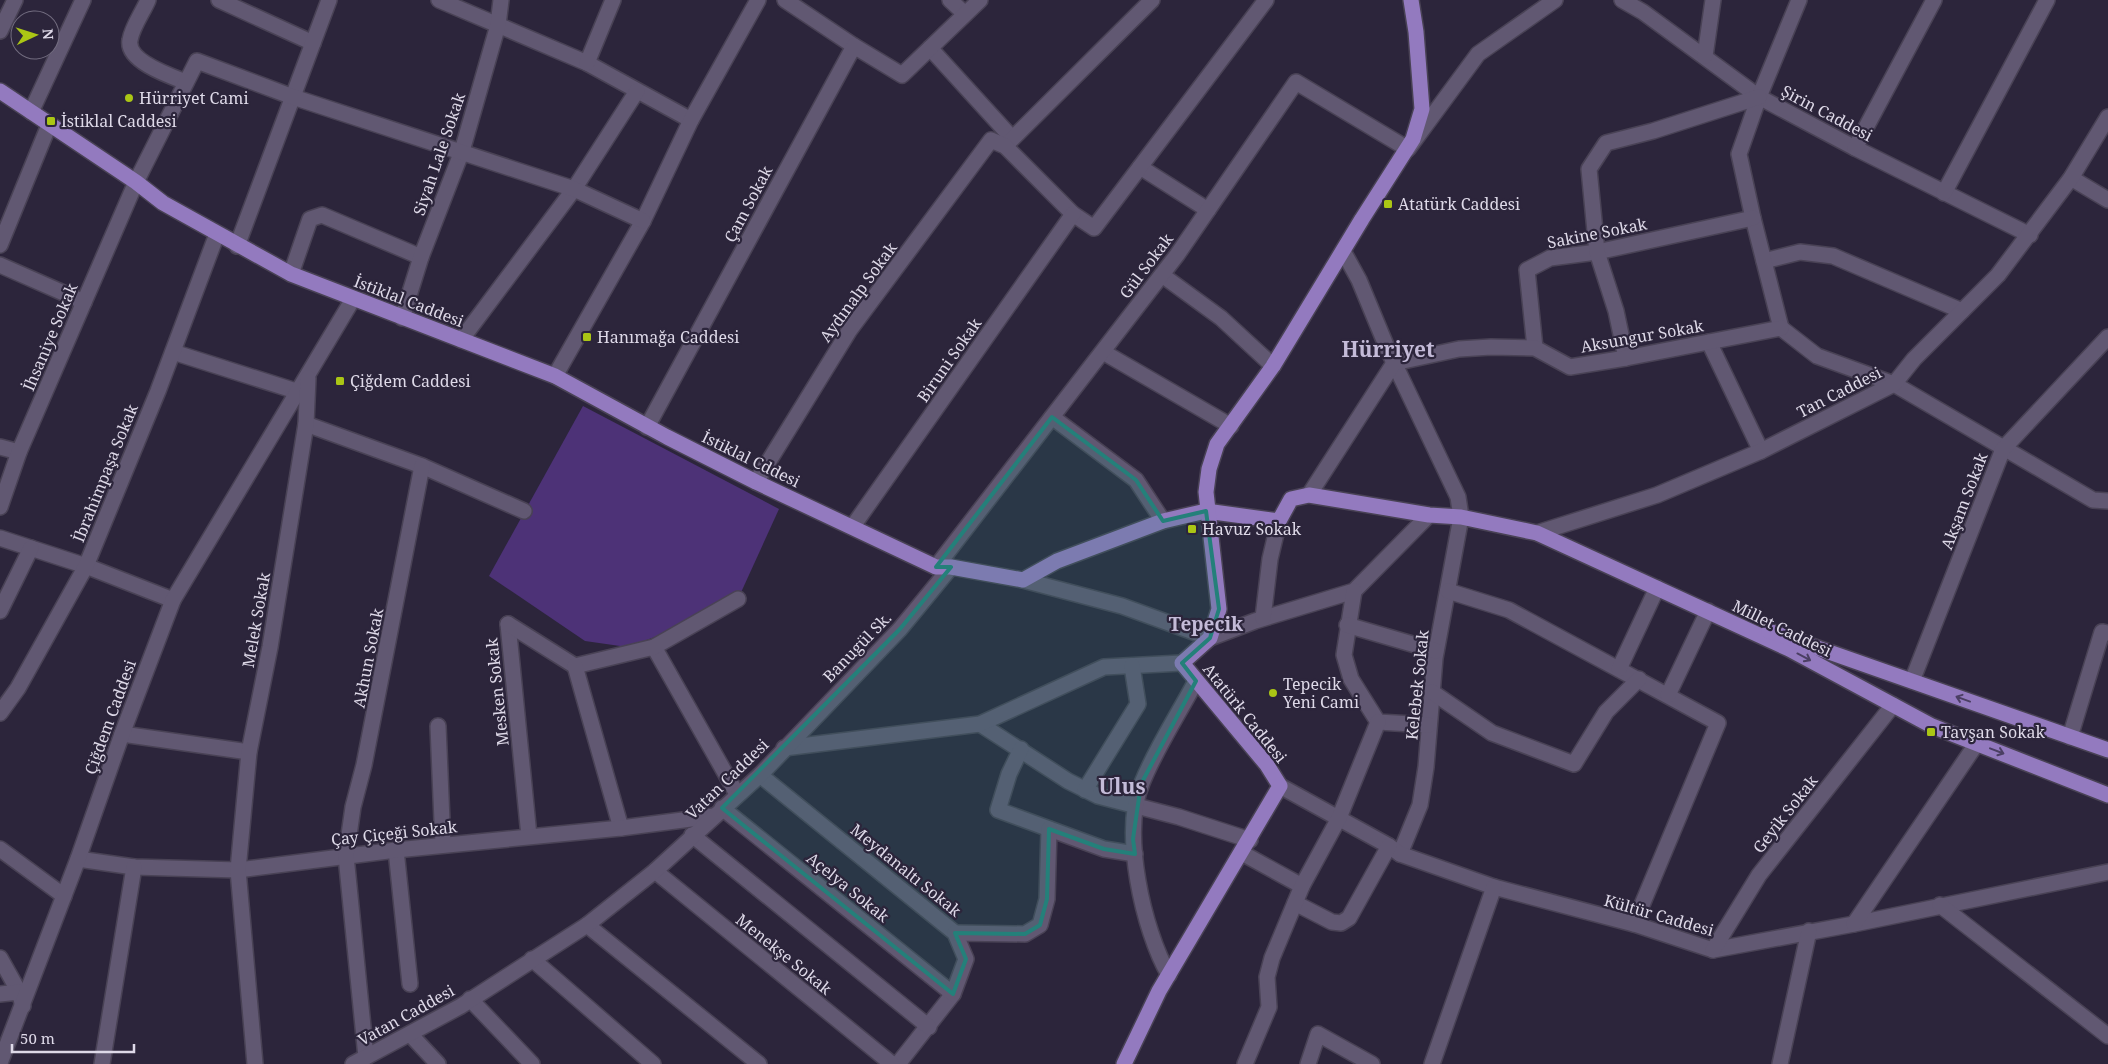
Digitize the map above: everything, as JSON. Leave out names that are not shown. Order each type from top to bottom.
[{"type":"main road","name":"Atatürk Caddesi","points":[[1124,1064],[1169,975],[1246,847],[1280,786],[1267,764],[1182,663],[1210,638],[1219,609],[1206,511],[1209,469],[1218,444],[1273,366],[1362,219],[1408,149],[1422,109],[1412,0]]},
{"type":"main road","name":"İstiklal Caddesi","points":[[0,92],[136,182],[163,203],[291,274],[555,376]]},
{"type":"main road","name":"İstiklal Cddesi","points":[[555,376],[647,427],[756,482],[943,567],[1023,580]]},
{"type":"main road","points":[[1023,580],[1057,561],[1163,521],[1206,511],[1279,521],[1291,498],[1308,495],[1429,515],[1461,517],[1537,533],[1711,612]]},
{"type":"main road","name":"Millet Caddesi","points":[[1711,612],[1823,648],[2108,750]]},
{"type":"main road","name":"Millet Caddesi","points":[[1711,612],[1789,649],[1932,726],[2108,795]]},
{"type":"street","points":[[0,31],[15,0]]},
{"type":"street","points":[[31,112],[83,0]]},
{"type":"street","points":[[148,0],[129,40],[132,51],[139,60],[186,82]]},
{"type":"street","points":[[218,0],[313,43]]},
{"type":"street","points":[[238,246],[329,0]]},
{"type":"street","points":[[439,0],[587,62],[691,120]]},
{"type":"street","name":"Siyah Lale Sokak","points":[[402,318],[421,257],[462,151],[498,25],[501,0]]},
{"type":"street","points":[[587,62],[613,0]]},
{"type":"street","points":[[555,376],[643,221],[691,120],[758,0]]},
{"type":"street","points":[[785,0],[854,46],[902,74],[980,0]]},
{"type":"street","points":[[950,0],[965,14]]},
{"type":"street","points":[[1009,142],[1152,0]]},
{"type":"street","points":[[930,48],[1073,214],[1094,228],[1266,0]]},
{"type":"street","points":[[1408,149],[1478,54],[1555,0]]},
{"type":"street","name":"Şirin Caddesi","points":[[1622,0],[1644,6],[1759,97],[1855,148],[2030,235]]},
{"type":"street","points":[[1705,56],[1713,0]]},
{"type":"street","points":[[1798,0],[1759,97],[1739,154],[1781,328],[1817,356],[1894,384],[2093,500],[2108,501]]},
{"type":"street","points":[[1855,148],[1934,0]]},
{"type":"street","points":[[1944,193],[2047,0]]},
{"type":"street","name":"Çam Sokak","points":[[647,427],[854,46]]},
{"type":"street","name":"İhsaniye Sokak","points":[[0,507],[19,452],[136,182],[197,61],[293,97]]},
{"type":"street","name":"Gül Sokak","points":[[943,567],[1052,417],[1162,275],[1296,82],[1408,149]]},
{"type":"street","points":[[461,340],[574,190],[637,91]]},
{"type":"street","points":[[293,97],[462,151],[574,190],[643,221]]},
{"type":"street","points":[[1626,358],[1616,311],[1597,252],[1589,169],[1606,143],[1759,97]]},
{"type":"street","name":"Tan Caddesi","points":[[1537,533],[1657,495],[1761,451],[1894,384],[1914,359],[1998,275],[2030,235],[2071,178],[2108,117]]},
{"type":"street","points":[[0,244],[49,125]]},
{"type":"street","name":"Aydınalp Sokak","points":[[756,482],[855,323],[991,140],[1009,142]]},
{"type":"street","points":[[1140,167],[1208,210]]},
{"type":"street","points":[[2071,178],[2108,200]]},
{"type":"street","name":"Biruni Sokak","points":[[853,526],[1073,214]]},
{"type":"street","points":[[291,274],[310,219],[322,215],[421,257]]},
{"type":"street","name":"Sakine Sokak","points":[[1535,348],[1527,270],[1550,258],[1597,252],[1753,218]]},
{"type":"street","name":"İbrahimpaşa Sokak","points":[[0,713],[18,688],[86,566],[173,352],[217,234]]},
{"type":"street","points":[[1343,251],[1359,280],[1394,363],[1458,497],[1461,517]]},
{"type":"street","points":[[1764,261],[1800,252],[1832,256],[1962,312]]},
{"type":"street","points":[[0,265],[84,302]]},
{"type":"street","points":[[1162,275],[1221,318],[1273,366]]},
{"type":"street","name":"Çiğdem Caddesi","points":[[0,1063],[21,999],[64,896],[122,734],[173,600],[353,299]]},
{"type":"street","name":"Aksungur Sokak","points":[[1394,363],[1459,349],[1535,348],[1570,367],[1781,328]]},
{"type":"street","name":"Akşam Sokak","points":[[1912,680],[2003,449],[2108,337]]},
{"type":"street","points":[[1709,342],[1761,451]]},
{"type":"street","points":[[173,352],[298,392]]},
{"type":"street","points":[[1102,352],[1231,426]]},
{"type":"street","points":[[1308,495],[1394,363]]},
{"type":"street","name":"Melek Sokak","points":[[254,1064],[238,870],[249,752],[270,646],[306,424],[308,376]]},
{"type":"street","points":[[1052,417],[1136,480],[1163,521]]},
{"type":"street","points":[[306,424],[422,466],[524,511]]},
{"type":"street","points":[[0,447],[19,452]]},
{"type":"street","name":"Akhun Sokak","points":[[360,1060],[346,856],[353,807],[368,745],[422,466]]},
{"type":"street","points":[[1023,580],[1122,606],[1210,638],[1262,618],[1354,590],[1429,515]]},
{"type":"street","name":"Kelebek Sokak","points":[[1296,903],[1332,922],[1341,924],[1349,918],[1394,850],[1420,805],[1426,767],[1436,651],[1461,517]]},
{"type":"street","points":[[1262,618],[1270,559],[1279,521]]},
{"type":"street","points":[[0,538],[86,566],[173,600]]},
{"type":"street","points":[[0,611],[30,548]]},
{"type":"street","name":"Banugül Sk.","points":[[784,748],[900,629],[943,567]]},
{"type":"street","points":[[1432,692],[1492,733],[1574,764],[1630,674],[1657,588]]},
{"type":"street","points":[[1354,590],[1347,625],[1344,655],[1351,679],[1378,722]]},
{"type":"street","points":[[1448,590],[1509,610],[1718,723],[1634,924]]},
{"type":"street","points":[[621,828],[575,666],[654,647],[738,599]]},
{"type":"street","points":[[1668,695],[1711,612]]},
{"type":"street","name":"Mesken Sokak","points":[[529,836],[508,624],[575,666]]},
{"type":"street","points":[[1347,625],[1436,651]]},
{"type":"street","points":[[2070,737],[2102,632],[2108,633]]},
{"type":"street","points":[[654,647],[737,794]]},
{"type":"street","name":"Vatan Caddesi","points":[[360,1060],[410,1034],[470,999],[587,925],[655,871],[692,835],[760,775],[784,748],[980,724],[1104,668],[1182,663]]},
{"type":"street","points":[[1085,790],[1138,704],[1132,666]]},
{"type":"street","points":[[1169,975],[1151,938],[1142,905],[1133,839],[1141,784],[1196,681]]},
{"type":"street","name":"Geyik Sokak","points":[[1713,950],[1759,875],[1893,704]]},
{"type":"street","points":[[1378,722],[1429,725]]},
{"type":"street","points":[[1245,1064],[1269,1006],[1267,977],[1272,958],[1302,886],[1339,818],[1378,722]]},
{"type":"street","points":[[980,724],[1085,790],[1098,796],[1179,817],[1246,847],[1302,886]]},
{"type":"street","points":[[438,726],[443,845]]},
{"type":"street","points":[[122,734],[249,752]]},
{"type":"street","points":[[1854,924],[1977,743]]},
{"type":"street","points":[[1021,749],[1009,774],[998,810],[1104,849],[1135,854]]},
{"type":"street","name":"Meydanaltı Sokak","points":[[760,775],[955,932],[966,959],[953,994],[929,1027],[898,1064]]},
{"type":"street","name":"Kültür Caddesi","points":[[1280,786],[1394,850],[1494,887],[1634,924],[1713,950],[1854,924],[2108,872]]},
{"type":"street","name":"Çay Çiçeği Sokak","points":[[78,859],[134,867],[238,870],[396,850],[621,828],[718,812]]},
{"type":"street","name":"Açelya Sokak","points":[[718,812],[953,994]]},
{"type":"street","points":[[955,932],[1025,934],[1040,925],[1047,899],[1050,829]]},
{"type":"street","points":[[692,835],[929,1027]]},
{"type":"street","points":[[0,849],[64,896]]},
{"type":"street","points":[[396,850],[410,984]]},
{"type":"street","points":[[102,1064],[134,867]]},
{"type":"street","name":"Menekşe Sokak","points":[[655,871],[892,1064]]},
{"type":"street","points":[[1432,1064],[1494,887]]},
{"type":"street","points":[[1940,905],[2108,1036]]},
{"type":"street","points":[[587,925],[759,1064]]},
{"type":"street","points":[[1780,1064],[1809,931]]},
{"type":"street","points":[[0,958],[21,999]]},
{"type":"street","points":[[532,959],[653,1064]]},
{"type":"street","points":[[0,994],[21,999]]},
{"type":"street","points":[[470,999],[532,1064]]},
{"type":"street","points":[[410,1034],[438,1064]]},
{"type":"street","points":[[1308,1064],[1318,1034],[1372,1064]]},
{"type":"highlighted area","points":[[1052,417],[1136,480],[1163,521],[1206,511],[1219,609],[1210,638],[1182,663],[1196,681],[1141,784],[1133,839],[1135,854],[1104,849],[1049,829],[1047,899],[1040,925],[1025,934],[955,933],[966,959],[953,994],[722,808],[900,629],[951,567],[936,567]]},
{"type":"shaded area","points":[[583,406],[779,509],[738,599],[691,624],[627,647],[585,641],[489,576]]},
{"type":"place","name":"Hürriyet Cami","points":[[129,98]]},
{"type":"place","name":"İstiklal Caddesi","points":[[51,121]]},
{"type":"place","name":"Atatürk Caddesi","points":[[1388,204]]},
{"type":"place","name":"Hanımağa Caddesi","points":[[587,337]]},
{"type":"place","name":"Çiğdem Caddesi","points":[[340,381]]},
{"type":"place","name":"Havuz Sokak","points":[[1192,529]]},
{"type":"place","name":"Tepecik Yeni Cami","points":[[1273,693]]},
{"type":"place","name":"Tavşan Sokak","points":[[1931,732]]},
{"type":"district","name":"Hürriyet","points":[[1388,350]]},
{"type":"district","name":"Tepecik","points":[[1206,624]]},
{"type":"district","name":"Ulus","points":[[1122,787]]}]
